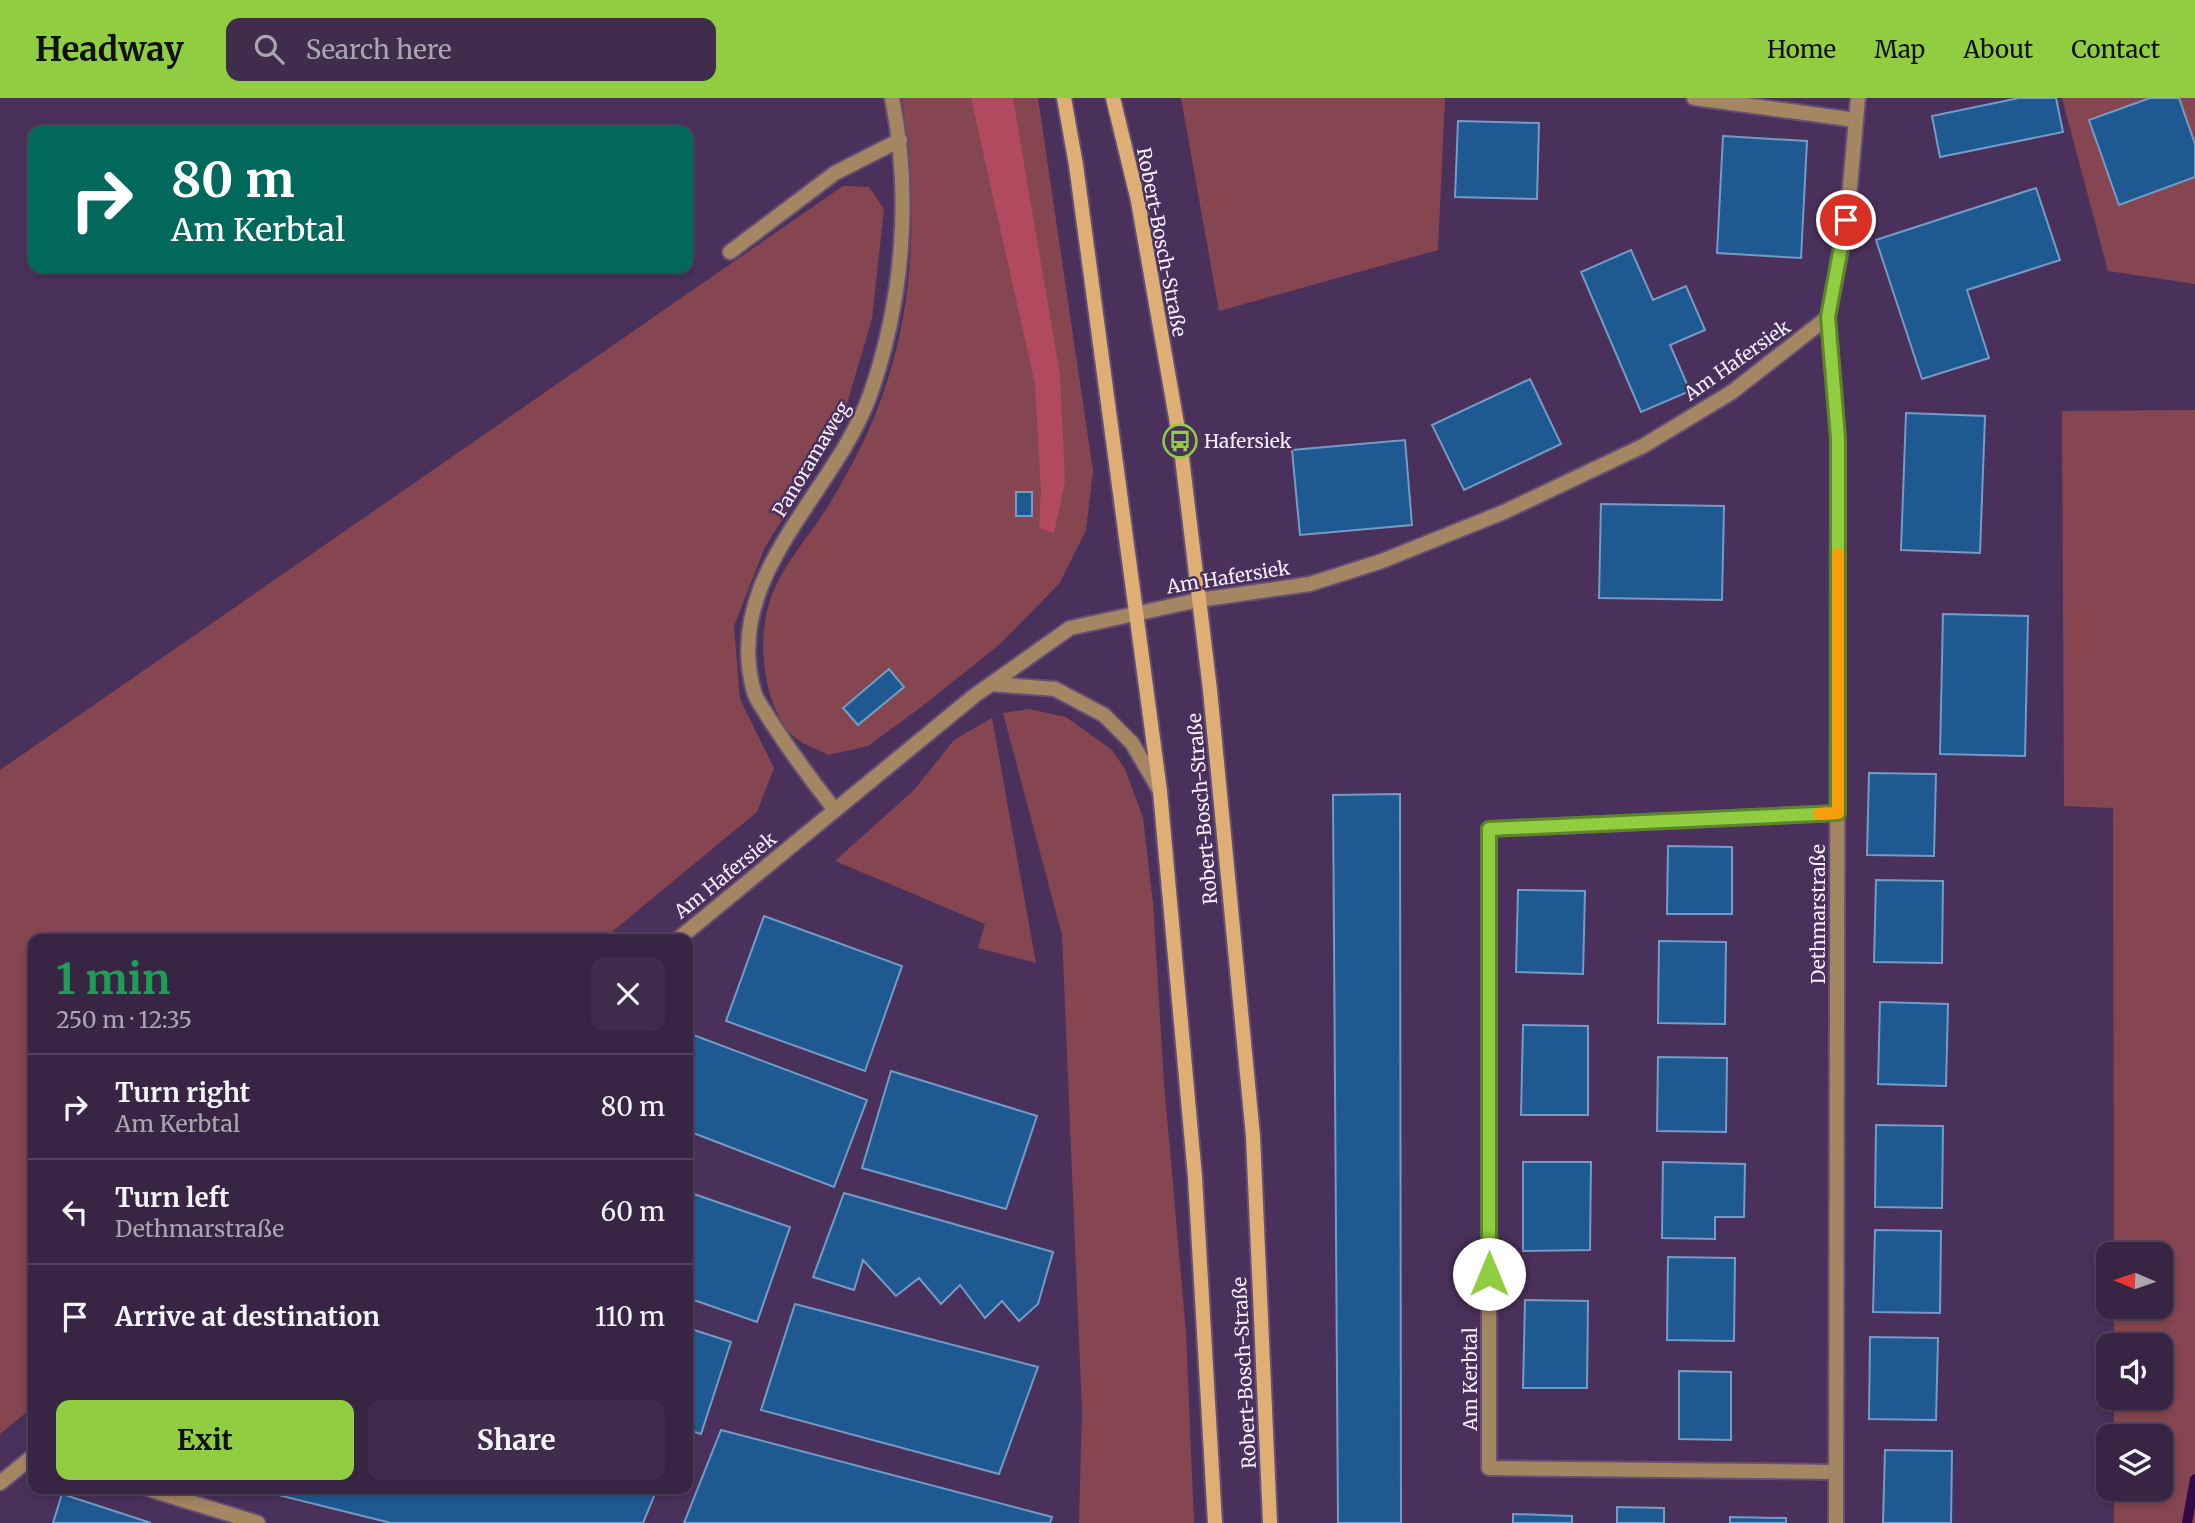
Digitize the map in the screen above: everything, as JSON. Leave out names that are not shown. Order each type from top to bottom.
[{"type":"main road","name":"Robert-Bosch-Straße","points":[[1063,98],[1137,611],[1160,791],[1195,1177],[1215,1523]]},
{"type":"main road","name":"Robert-Bosch-Straße","points":[[1113,98],[1138,201],[1178,428],[1210,690],[1253,1136],[1270,1523]]},
{"type":"street","name":"Panoramaweg","points":[[835,810],[790,752],[754,694],[748,648],[752,607],[772,561],[844,447],[869,398],[889,332],[902,247],[900,140],[892,98]]},
{"type":"street","points":[[1694,98],[1856,120]]},
{"type":"street","name":"Dethmarstraße","points":[[1836,1523],[1838,438],[1828,317],[1846,220],[1858,98]]},
{"type":"street","points":[[730,252],[835,173],[900,140]]},
{"type":"street","name":"Am Hafersiek","points":[[684,934],[990,684],[1070,628],[1137,611],[1310,584],[1382,561],[1504,512],[1654,439],[1732,392],[1828,317]]},
{"type":"street","points":[[990,684],[1055,689],[1104,715],[1132,743],[1160,791]]},
{"type":"street","name":"Am Kerbtal","points":[[1836,1472],[1489,1468],[1489,829],[1838,813]]},
{"type":"street","points":[[0,1483],[28,1460]]},
{"type":"street","points":[[164,1494],[258,1523]]},
{"type":"shaded area","points":[[902,98],[1038,98],[1093,471],[1086,530],[1059,584],[999,645],[925,704],[868,746],[828,755],[794,737],[781,720],[773,703],[764,666],[764,627],[779,580],[826,510],[863,442],[882,397],[897,347],[909,277],[911,241],[910,170]]},
{"type":"shaded area","points":[[971,98],[1013,98],[1060,375],[1065,482],[1054,533],[1039,528],[1041,491],[1035,384]]},
{"type":"shaded area","points":[[1181,98],[1445,98],[1438,250],[1219,311]]},
{"type":"shaded area","points":[[2062,98],[2195,98],[2195,284],[2108,271]]},
{"type":"shaded area","points":[[843,186],[869,187],[884,209],[872,319],[840,427],[765,547],[734,626],[740,699],[774,768],[757,812],[609,934],[28,934],[28,1411],[0,1434],[0,770]]},
{"type":"shaded area","points":[[2195,410],[2195,1523],[2114,1523],[2114,1501],[2173,1501],[2173,1424],[2114,1424],[2114,1410],[2173,1410],[2173,1333],[2114,1333],[2114,1320],[2174,1320],[2174,1242],[2114,1242],[2113,808],[2064,806],[2062,411]]},
{"type":"shaded area","points":[[1029,709],[1066,717],[1112,750],[1125,769],[1143,818],[1153,903],[1164,1083],[1186,1333],[1194,1523],[1079,1523],[1082,1410],[1062,935],[1003,713]]},
{"type":"shaded area","points":[[992,718],[1036,963],[978,948],[985,924],[835,861],[914,790],[954,740]]},
{"type":"building","points":[[2019,98],[2056,98],[2063,132],[1940,157],[1932,116]]},
{"type":"building","points":[[2150,98],[2179,98],[2195,144],[2195,177],[2119,205],[2089,120]]},
{"type":"building","points":[[1458,121],[1539,123],[1537,199],[1455,197]]},
{"type":"building","points":[[1723,136],[1807,141],[1801,258],[1717,253]]},
{"type":"building","points":[[2036,188],[2060,260],[1967,290],[1989,358],[1922,379],[1876,240]]},
{"type":"building","points":[[1631,250],[1653,300],[1686,286],[1705,330],[1670,345],[1690,391],[1641,412],[1581,272]]},
{"type":"building","points":[[1530,379],[1561,444],[1464,490],[1432,425]]},
{"type":"building","points":[[1906,413],[1985,416],[1980,553],[1901,550]]},
{"type":"building","points":[[1405,440],[1412,525],[1300,535],[1292,450]]},
{"type":"building","points":[[1016,492],[1032,492],[1032,516],[1016,516]]},
{"type":"building","points":[[1601,504],[1724,506],[1722,600],[1599,598]]},
{"type":"building","points":[[1943,614],[2028,616],[2025,756],[1940,754]]},
{"type":"building","points":[[889,669],[904,687],[858,725],[843,708]]},
{"type":"building","points":[[1869,773],[1936,774],[1934,856],[1867,855]]},
{"type":"building","points":[[1400,794],[1401,1523],[1338,1523],[1333,795]]},
{"type":"building","points":[[1668,846],[1732,847],[1732,914],[1667,914]]},
{"type":"building","points":[[1876,880],[1943,881],[1942,963],[1874,962]]},
{"type":"building","points":[[1518,890],[1585,891],[1583,974],[1516,972]]},
{"type":"building","points":[[764,916],[902,966],[865,1071],[726,1021]]},
{"type":"building","points":[[1659,941],[1726,942],[1725,1024],[1658,1023]]},
{"type":"building","points":[[1880,1002],[1948,1004],[1946,1086],[1878,1084]]},
{"type":"building","points":[[1523,1025],[1588,1026],[1588,1115],[1521,1115]]},
{"type":"building","points":[[693,1035],[867,1100],[834,1187],[693,1133]]},
{"type":"building","points":[[1658,1057],[1727,1058],[1726,1132],[1657,1131]]},
{"type":"building","points":[[891,1071],[1037,1116],[1006,1209],[862,1168]]},
{"type":"building","points":[[1876,1125],[1943,1126],[1942,1208],[1875,1207]]},
{"type":"building","points":[[1523,1162],[1591,1162],[1590,1250],[1523,1251]]},
{"type":"building","points":[[1663,1162],[1745,1164],[1744,1217],[1715,1217],[1715,1239],[1662,1238]]},
{"type":"building","points":[[844,1193],[1053,1252],[1038,1304],[1019,1321],[1002,1301],[985,1318],[960,1285],[941,1304],[919,1278],[896,1296],[863,1260],[854,1290],[813,1277]]},
{"type":"building","points":[[693,1194],[790,1227],[757,1322],[693,1300]]},
{"type":"building","points":[[1875,1230],[1941,1231],[1940,1313],[1873,1312]]},
{"type":"building","points":[[1668,1257],[1735,1258],[1734,1341],[1667,1340]]},
{"type":"building","points":[[1525,1300],[1588,1301],[1587,1388],[1523,1388]]},
{"type":"building","points":[[795,1304],[1038,1367],[999,1474],[761,1410]]},
{"type":"building","points":[[693,1330],[731,1342],[701,1434],[693,1432]]},
{"type":"building","points":[[1870,1337],[1938,1338],[1936,1420],[1869,1419]]},
{"type":"building","points":[[1679,1371],[1731,1372],[1731,1440],[1679,1439]]},
{"type":"building","points":[[721,1430],[1052,1517],[1050,1523],[684,1523]]},
{"type":"building","points":[[1885,1450],[1952,1451],[1951,1523],[1883,1523]]},
{"type":"building","points":[[62,1494],[151,1523],[53,1523]]},
{"type":"building","points":[[274,1494],[655,1494],[643,1523],[391,1523]]},
{"type":"building","points":[[1617,1507],[1664,1508],[1664,1523],[1617,1523]]},
{"type":"building","points":[[1513,1514],[1572,1516],[1572,1523],[1513,1523]]},
{"type":"building","points":[[1730,1517],[1786,1518],[1786,1523],[1730,1523]]},
{"type":"waterway","points":[[2187,1523],[2195,1479]]},
{"type":"slow traffic","points":[[1819,814],[1838,813],[1838,554]]},
{"type":"place","name":"Hafersiek","points":[[1180,441]]},
{"type":"route","points":[[1489,1274],[1489,829],[1838,813],[1838,438],[1828,317],[1846,220]]}]
